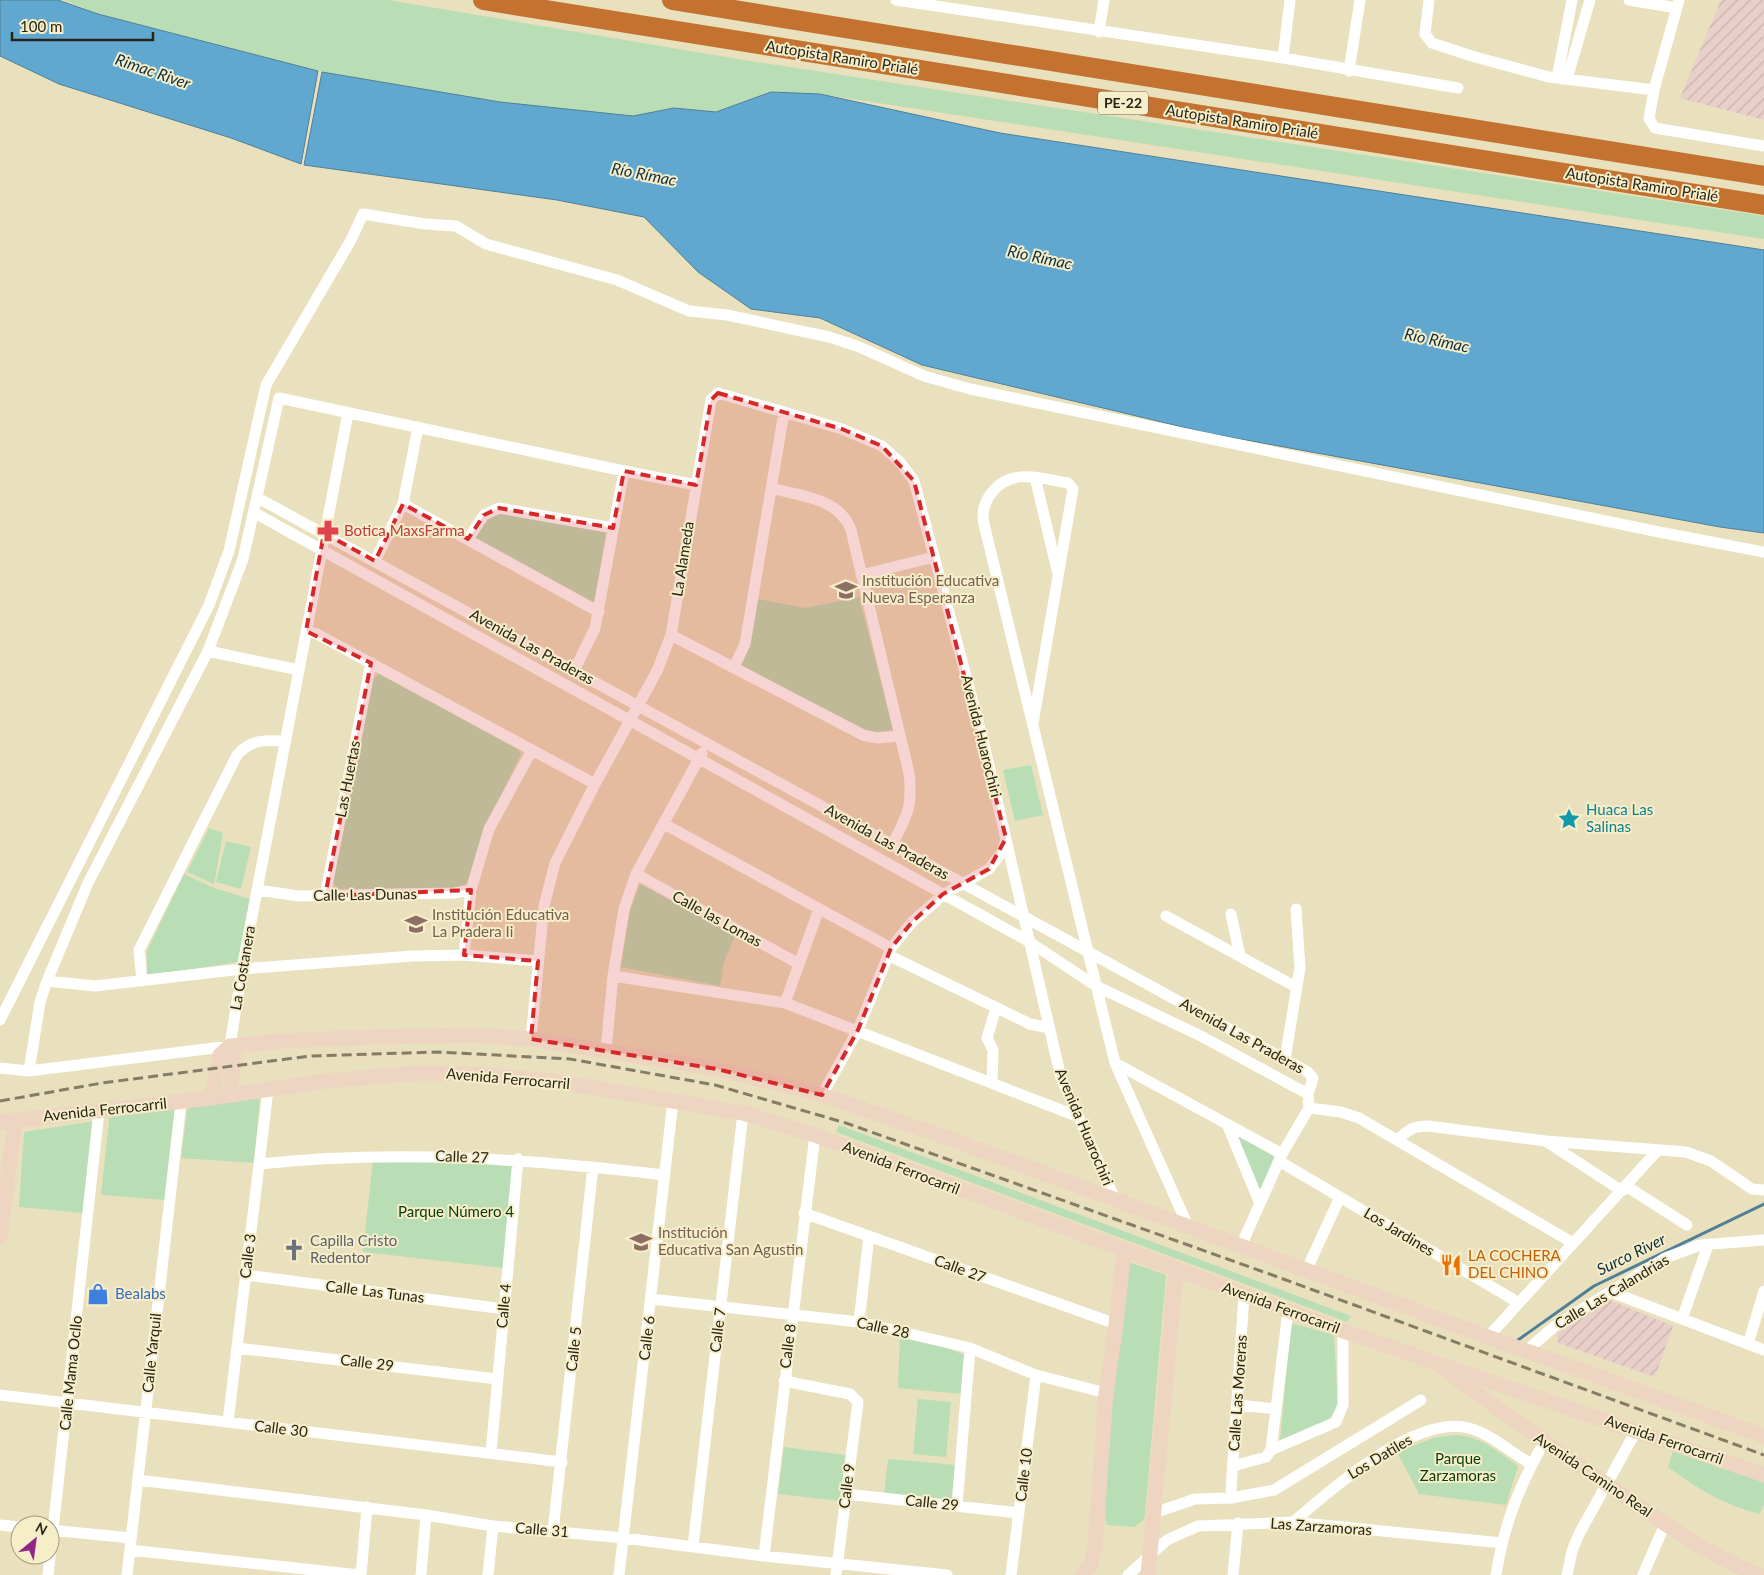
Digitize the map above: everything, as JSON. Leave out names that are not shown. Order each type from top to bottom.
[{"type":"highway","name":"Autopista Ramiro Prialé","points":[[483,0],[1764,204]]},
{"type":"highway","name":"Autopista Ramiro Prialé","points":[[672,0],[1764,176]]},
{"type":"street","points":[[896,0],[1099,32],[1283,58],[1349,71],[1458,88]]},
{"type":"street","points":[[1099,32],[1104,0]]},
{"type":"street","points":[[1283,58],[1290,0]]},
{"type":"street","points":[[1349,71],[1360,0]]},
{"type":"street","points":[[1428,0],[1425,34],[1432,43],[1475,57],[1562,78],[1654,90]]},
{"type":"street","points":[[1562,78],[1572,0]]},
{"type":"street","points":[[1562,78],[1590,0]]},
{"type":"street","points":[[1629,0],[1678,4],[1654,90],[1649,119],[1655,128],[1764,146]]},
{"type":"street","points":[[0,1020],[209,604],[229,551],[266,385],[351,240],[363,214],[425,224],[456,226],[486,244],[617,280],[688,311],[727,315],[829,337],[857,346],[924,376],[970,389],[1764,552]]},
{"type":"street","name":"Avenida Huarochiri","points":[[718,393],[842,429],[882,446],[900,462],[914,481],[1006,838],[1022,915],[1061,1078],[1115,1200]]},
{"type":"street","name":"La Alameda","points":[[531,1039],[544,906],[555,863],[595,784],[657,671],[671,635],[711,400],[718,393]]},
{"type":"street","points":[[29,1071],[40,1002],[47,981],[88,883],[208,651],[243,559],[255,513],[279,398],[624,471],[696,484]]},
{"type":"street","points":[[734,667],[745,644],[784,412]]},
{"type":"street","name":"La Costanera","points":[[230,1095],[234,1054],[230,1046],[242,969],[348,413]]},
{"type":"street","points":[[375,561],[403,504],[418,427]]},
{"type":"street","points":[[574,671],[596,628],[624,471]]},
{"type":"street","points":[[1033,723],[1073,489],[1072,485],[1035,477],[1016,476],[1005,480],[995,488],[987,499],[982,512],[1096,986],[1116,1063],[1188,1226]]},
{"type":"street","points":[[1035,477],[1058,576]]},
{"type":"street","points":[[771,488],[830,505],[844,514],[851,530],[900,736],[912,796],[908,815],[892,845]]},
{"type":"street","name":"Avenida Las Praderas","points":[[255,513],[1028,941],[1096,986],[1201,1036],[1308,1094],[1313,1078],[1285,1059],[258,498]]},
{"type":"street","points":[[403,504],[599,612]]},
{"type":"street","points":[[468,539],[484,514],[499,508],[613,528]]},
{"type":"street","points":[[861,575],[934,558]]},
{"type":"street","points":[[306,631],[317,634],[595,784]]},
{"type":"street","points":[[671,635],[863,736],[877,738],[900,736]]},
{"type":"street","points":[[208,651],[299,670]]},
{"type":"street","name":"Las Huertas","points":[[325,896],[371,663]]},
{"type":"street","points":[[142,981],[139,950],[237,755],[251,743],[266,740],[286,740]]},
{"type":"street","points":[[606,1050],[613,976],[624,909],[636,874],[707,742]]},
{"type":"street","points":[[464,956],[471,890],[489,829],[532,750]]},
{"type":"street","points":[[664,824],[820,910],[889,952],[996,1008],[1030,1024],[1049,1028]]},
{"type":"street","points":[[822,1095],[858,1030],[889,952],[912,922],[944,894],[965,884],[994,865],[1002,852],[1006,838]]},
{"type":"street","name":"Calle las Lomas","points":[[636,874],[799,964]]},
{"type":"street","name":"Calle Las Dunas","points":[[258,890],[298,896],[454,893],[471,890]]},
{"type":"street","points":[[1285,1059],[1300,968],[1296,909]]},
{"type":"street","points":[[785,1003],[820,910]]},
{"type":"street","points":[[1231,914],[1240,956]]},
{"type":"street","points":[[1166,916],[1296,987]]},
{"type":"street","points":[[47,981],[95,986],[242,969],[414,956],[464,956],[538,961]]},
{"type":"street","points":[[613,976],[785,1003],[1079,1117]]},
{"type":"street","points":[[992,1083],[992,1050],[987,1038],[996,1008]]},
{"type":"street","points":[[0,1068],[29,1071],[280,1041],[472,1035],[531,1039],[717,1069],[822,1095],[959,1142],[1526,1351],[1764,1436]]},
{"type":"street","name":"La Costanera","points":[[211,1098],[220,1055],[230,1046]]},
{"type":"street","name":"Los Jardines","points":[[1116,1063],[1227,1124],[1340,1197],[1519,1303]]},
{"type":"street","name":"Avenida Ferrocarril","points":[[7,1121],[180,1102],[325,1081],[418,1074],[469,1074],[553,1081],[743,1113],[814,1135],[1343,1331],[1764,1475]]},
{"type":"street","name":"Calle 3","points":[[228,1422],[268,1090]]},
{"type":"street","points":[[1241,1246],[1280,1158],[1310,1108],[1308,1094]]},
{"type":"street","name":"Calle 6","points":[[619,1575],[652,1299],[673,1101]]},
{"type":"street","name":"Calle Yarquil","points":[[127,1575],[180,1102]]},
{"type":"street","points":[[1310,1108],[1341,1112],[1359,1118],[1573,1243]]},
{"type":"street","name":"Calle Mama Ocllo","points":[[54,1515],[100,1110]]},
{"type":"street","name":"Calle 7","points":[[693,1547],[743,1113]]},
{"type":"street","points":[[0,1237],[7,1121]]},
{"type":"street","points":[[1227,1124],[1260,1204]]},
{"type":"street","points":[[1398,1140],[1406,1131],[1422,1126],[1546,1141],[1686,1152],[1700,1156],[1752,1189],[1764,1190]]},
{"type":"street","name":"Calle 8","points":[[764,1556],[814,1135]]},
{"type":"street","points":[[1546,1141],[1687,1225]]},
{"type":"street","points":[[1488,1337],[1657,1151]]},
{"type":"street","name":"Calle 27","points":[[259,1164],[308,1158],[412,1155],[518,1159],[664,1175]]},
{"type":"street","name":"Calle 4","points":[[491,1453],[518,1159]]},
{"type":"street","name":"Calle 5","points":[[553,1531],[594,1167]]},
{"type":"street","points":[[1307,1269],[1340,1197]]},
{"type":"street","name":"Calle 27","points":[[804,1213],[1116,1324]]},
{"type":"street","points":[[859,1322],[868,1236]]},
{"type":"street","name":"Calle Las Calandrias","points":[[1526,1351],[1555,1326],[1665,1258],[1708,1244],[1764,1240]]},
{"type":"street","points":[[1682,1319],[1708,1244]]},
{"type":"street","points":[[1082,1575],[1090,1566],[1095,1549],[1106,1393],[1124,1251]]},
{"type":"street","points":[[1148,1575],[1176,1270]]},
{"type":"street","name":"Calle Las Tunas","points":[[246,1275],[504,1309]]},
{"type":"street","points":[[1611,1292],[1764,1350]]},
{"type":"street","points":[[1748,1344],[1764,1292]]},
{"type":"street","name":"Calle Las Moreras","points":[[1231,1490],[1244,1295]]},
{"type":"street","name":"Calle 28","points":[[652,1299],[859,1322],[970,1348],[1036,1375],[1106,1393]]},
{"type":"street","points":[[1272,1450],[1288,1311]]},
{"type":"street","points":[[1233,1466],[1266,1457],[1272,1450],[1336,1422],[1343,1405],[1343,1331]]},
{"type":"street","name":"Calle 29","points":[[237,1348],[498,1379]]},
{"type":"street","points":[[957,1506],[970,1348]]},
{"type":"street","name":"Avenida Camino Real","points":[[1434,1361],[1544,1442],[1665,1524],[1733,1565],[1759,1575]]},
{"type":"street","name":"Calle 10","points":[[1012,1575],[1036,1375]]},
{"type":"street","name":"Calle 9","points":[[784,1381],[850,1394],[858,1402],[836,1575]]},
{"type":"street","name":"Calle 30","points":[[0,1395],[562,1462]]},
{"type":"street","points":[[1154,1513],[1196,1499],[1230,1498],[1274,1490],[1421,1400]]},
{"type":"street","points":[[1237,1405],[1276,1409]]},
{"type":"street","name":"Los Datiles","points":[[1293,1522],[1344,1478],[1395,1445],[1431,1430],[1452,1426],[1471,1428],[1531,1464]]},
{"type":"street","points":[[1567,1575],[1578,1534],[1636,1431]]},
{"type":"street","points":[[1496,1575],[1512,1505],[1531,1464],[1544,1442]]},
{"type":"street","name":"Calle 31","points":[[138,1480],[426,1514],[493,1526],[624,1538],[764,1556],[837,1562],[947,1575]]},
{"type":"street","name":"Calle 29","points":[[846,1494],[1019,1513]]},
{"type":"street","points":[[130,1550],[360,1575],[367,1507]]},
{"type":"street","points":[[421,1575],[426,1514]]},
{"type":"street","name":"Las Zarzamoras","points":[[1128,1575],[1150,1558],[1167,1540],[1198,1526],[1293,1522],[1502,1543]]},
{"type":"street","points":[[1233,1575],[1238,1523]]},
{"type":"street","points":[[1644,1575],[1665,1524]]},
{"type":"street","points":[[488,1575],[493,1526]]},
{"type":"street","points":[[60,1531],[131,1538]]},
{"type":"highlighted area","points":[[718,393],[842,429],[882,446],[914,481],[1006,838],[989,869],[943,894],[912,922],[891,948],[858,1030],[822,1095],[717,1069],[531,1039],[538,961],[464,955],[471,890],[325,896],[371,663],[306,631],[324,533],[375,561],[403,504],[468,539],[484,515],[499,508],[613,528],[624,471],[696,485],[711,400]]},
{"type":"shaded area","points":[[1721,0],[1764,0],[1764,120],[1680,98]]},
{"type":"shaded area","points":[[1609,1300],[1673,1326],[1655,1377],[1558,1343],[1557,1333]]},
{"type":"green space","points":[[64,0],[388,0],[750,61],[1764,216],[1764,239],[820,94],[771,92],[716,112],[674,108],[633,116],[500,102],[322,72],[98,14]]},
{"type":"green space","points":[[497,513],[508,513],[606,531],[595,601],[475,538],[488,519]]},
{"type":"green space","points":[[859,597],[893,730],[864,731],[742,665],[751,641],[758,599],[805,608]]},
{"type":"green space","points":[[380,674],[517,749],[521,754],[484,830],[468,883],[459,888],[337,889],[333,882],[371,680]]},
{"type":"green space","points":[[1031,765],[1043,815],[1015,821],[1003,770]]},
{"type":"green space","points":[[209,828],[223,833],[214,884],[187,872]]},
{"type":"green space","points":[[226,841],[251,847],[241,889],[216,882]]},
{"type":"green space","points":[[184,874],[214,888],[250,899],[238,962],[147,976],[147,951]]},
{"type":"green space","points":[[640,884],[735,936],[724,962],[720,986],[621,967],[630,911]]},
{"type":"green space","points":[[260,1097],[254,1163],[181,1158],[188,1105]]},
{"type":"green space","points":[[176,1106],[165,1200],[101,1195],[110,1112]]},
{"type":"green space","points":[[95,1121],[83,1213],[19,1207],[24,1132]]},
{"type":"green space","points":[[839,1125],[1351,1316],[1347,1322],[836,1132]]},
{"type":"green space","points":[[1236,1134],[1274,1157],[1258,1196]]},
{"type":"green space","name":"Parque Número 4","points":[[373,1160],[513,1164],[504,1268],[363,1252]]},
{"type":"green space","points":[[1129,1262],[1166,1275],[1145,1514],[1144,1520],[1134,1527],[1108,1525],[1105,1520],[1110,1406]]},
{"type":"green space","points":[[1291,1323],[1334,1335],[1338,1406],[1327,1422],[1280,1441]]},
{"type":"green space","points":[[900,1335],[939,1345],[965,1355],[962,1394],[898,1388]]},
{"type":"green space","points":[[918,1399],[951,1402],[946,1457],[913,1454]]},
{"type":"green space","name":"Parque Zarzamoras","points":[[1455,1435],[1473,1438],[1496,1450],[1518,1466],[1506,1505],[1419,1494],[1397,1452],[1436,1437]]},
{"type":"green space","points":[[784,1447],[846,1455],[840,1501],[778,1494]]},
{"type":"green space","points":[[1673,1451],[1764,1481],[1764,1504],[1760,1514],[1723,1501],[1679,1475],[1668,1467]]},
{"type":"green space","points":[[888,1459],[956,1465],[952,1499],[949,1501],[884,1495]]},
{"type":"water","name":"Rimac River","points":[[0,0],[58,0],[98,14],[318,71],[301,164],[231,138],[59,84],[0,56]]},
{"type":"water","name":"Río Rímac","points":[[322,72],[500,102],[633,116],[674,108],[716,112],[771,92],[820,94],[1000,133],[1764,250],[1764,533],[1720,527],[1208,433],[922,365],[820,318],[751,309],[698,272],[644,217],[557,200],[304,165]]},
{"type":"waterway","name":"Surco River","points":[[1518,1340],[1594,1286],[1764,1204]]},
{"type":"railway","points":[[0,1101],[102,1083],[310,1056],[438,1052],[570,1059],[715,1085],[846,1123],[1275,1276],[1764,1455]]},
{"type":"place","name":"Botica MaxsFarma","points":[[328,531]]},
{"type":"place","name":"Institución Educativa Nueva Esperanza","points":[[846,590]]},
{"type":"place","name":"Huaca Las Salinas","points":[[1569,819]]},
{"type":"place","name":"Institución Educativa La Pradera Ii","points":[[416,924]]},
{"type":"place","name":"Institución Educativa San Agustin","points":[[641,1242]]},
{"type":"place","name":"Capilla Cristo Redentor","points":[[294,1250]]},
{"type":"place","name":"LA COCHERA DEL CHINO","points":[[1451,1265]]},
{"type":"place","name":"Bealabs","points":[[98,1294]]}]
